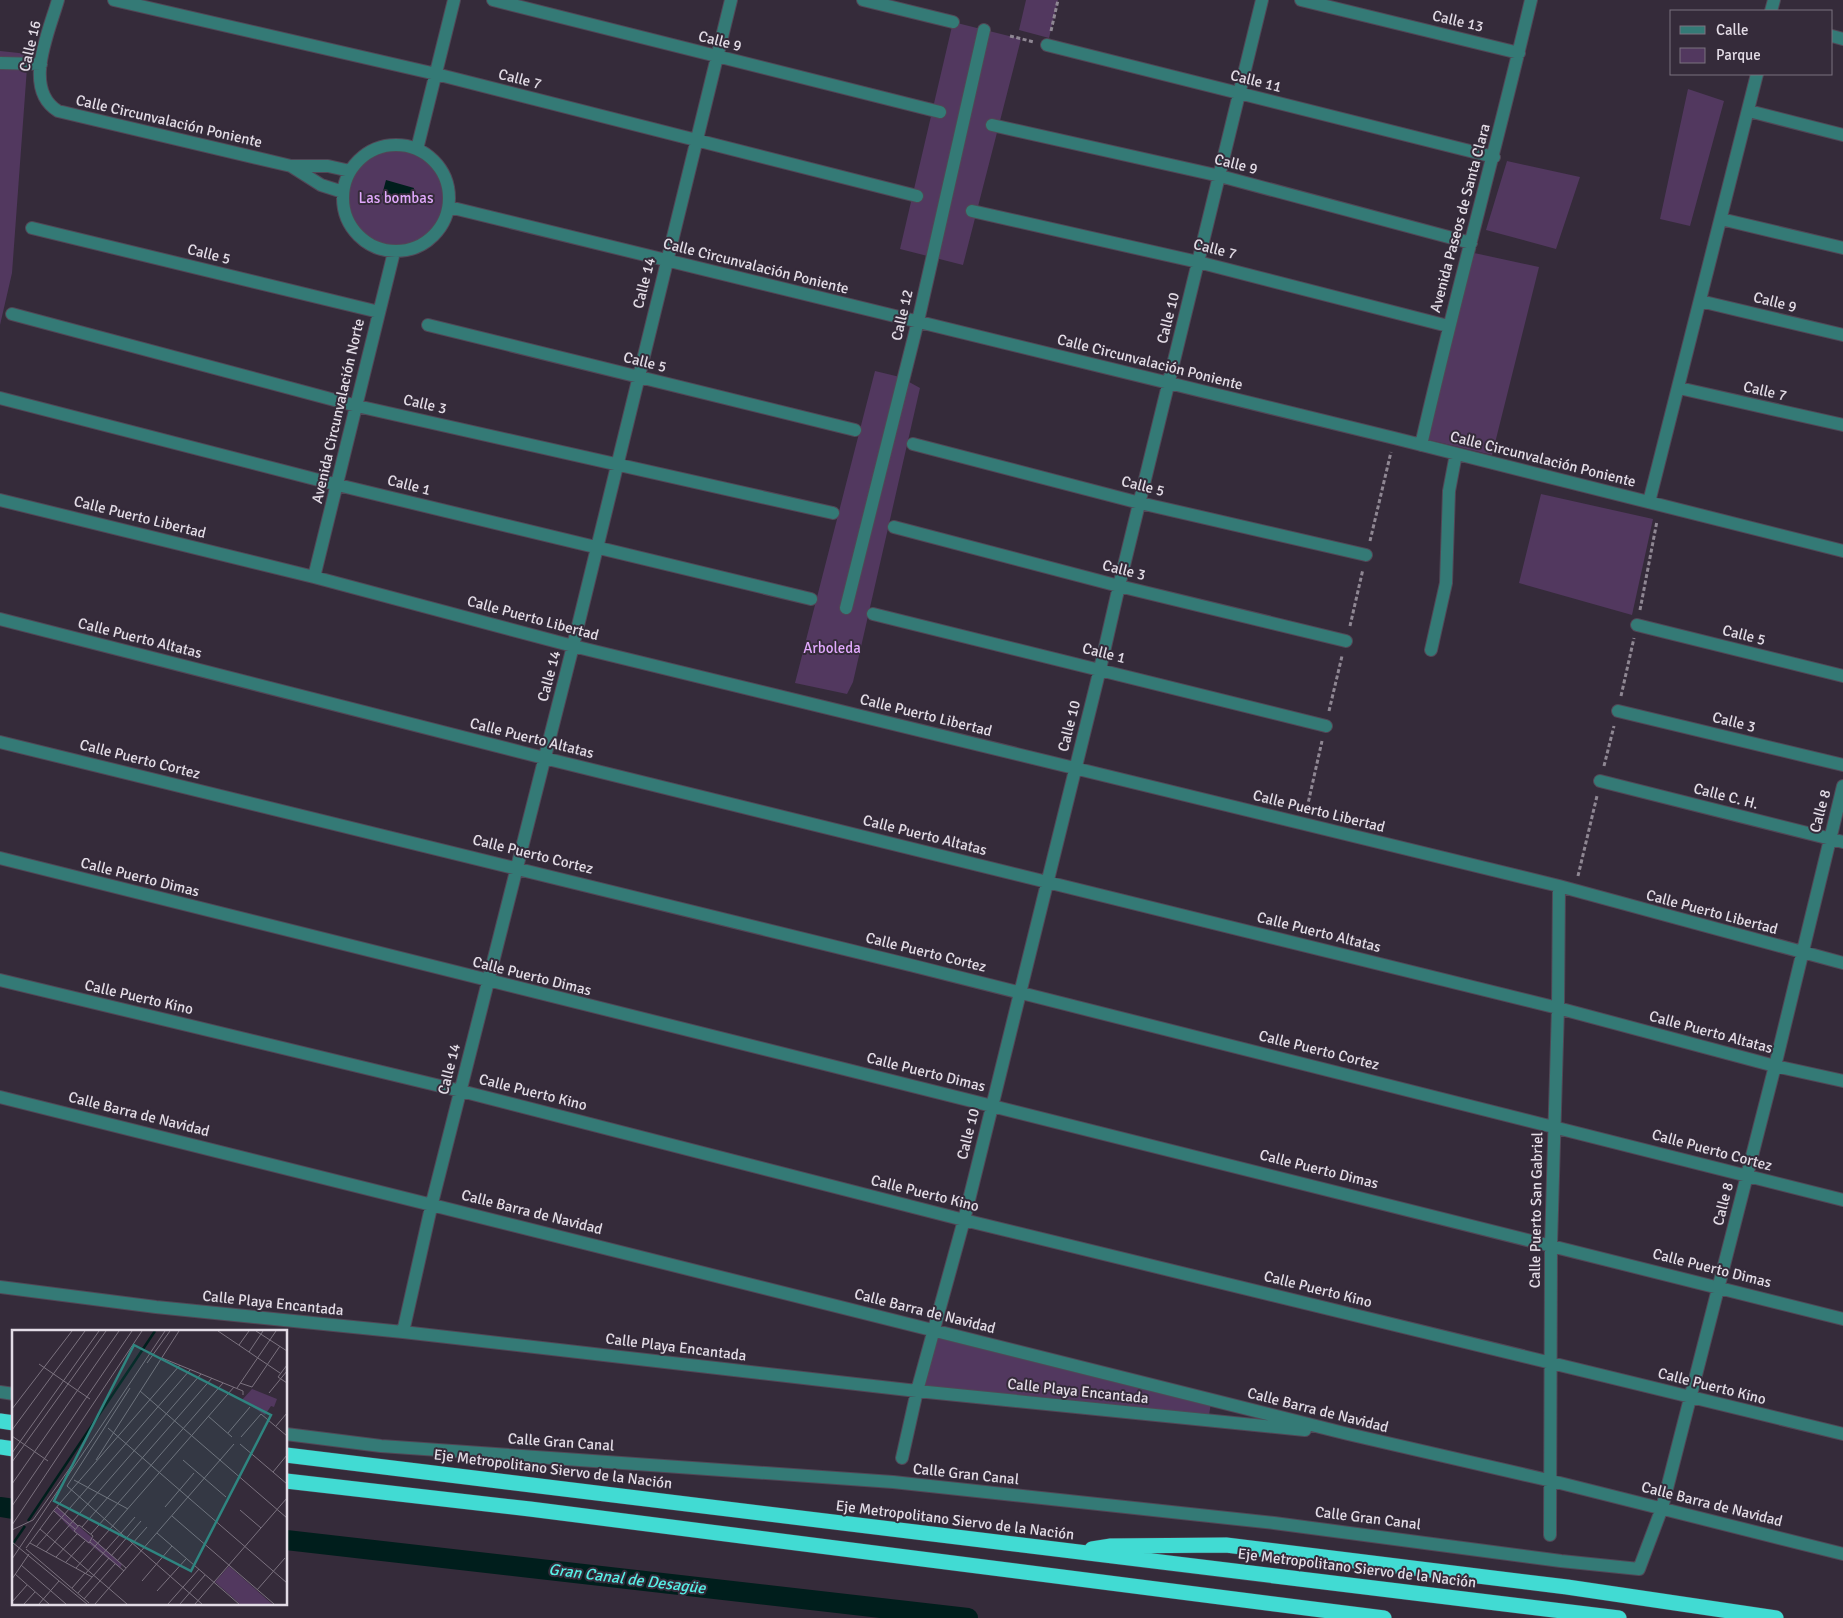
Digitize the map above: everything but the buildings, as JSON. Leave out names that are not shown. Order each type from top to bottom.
[{"type":"highway","name":"Eje Metropolitano Siervo de la Nación","points":[[288,1455],[1619,1618]]},
{"type":"highway","points":[[288,1481],[530,1509],[1384,1618]]},
{"type":"highway","points":[[1072,1552],[1111,1546],[1226,1545],[1577,1589],[1776,1618]]},
{"type":"street","name":"Calle 16","points":[[44,99],[39,84],[41,64],[58,0]]},
{"type":"street","name":"Calle 7","points":[[114,0],[436,74],[917,196]]},
{"type":"street","points":[[417,150],[454,0]]},
{"type":"street","name":"Calle 9","points":[[493,0],[940,112]]},
{"type":"street","name":"Calle 14","points":[[403,1332],[432,1204],[573,646],[666,261],[732,0]]},
{"type":"street","points":[[863,0],[953,22]]},
{"type":"street","name":"Calle 10","points":[[902,1458],[917,1391],[964,1220],[1018,992],[1100,669],[1118,586],[1262,0]]},
{"type":"street","name":"Calle 13","points":[[1301,0],[1519,54]]},
{"type":"street","name":"Avenida Paseos de Santa Clara","points":[[1421,445],[1448,326],[1494,157],[1532,0]]},
{"type":"street","name":"Calle 12","points":[[846,608],[918,321],[984,30]]},
{"type":"street","name":"Calle 11","points":[[1047,45],[1494,157]]},
{"type":"street","points":[[0,63],[41,64]]},
{"type":"street","points":[[1648,502],[1679,388],[1757,75]]},
{"type":"street","name":"Calle Circunvalación Poniente","points":[[44,99],[58,111],[291,166],[328,166],[350,171]]},
{"type":"street","points":[[1749,110],[1843,135]]},
{"type":"street","name":"Calle 9","points":[[992,124],[1220,176],[1470,243]]},
{"type":"street","points":[[394,145],[417,150],[428,156],[441,170],[448,188],[448,207],[442,225],[430,240],[413,249],[394,252],[376,248],[360,238],[349,224],[343,206],[343,192],[350,171],[361,157],[376,148],[394,145]]},
{"type":"street","name":"Calle Circunvalación Poniente","points":[[291,166],[322,185],[343,192]]},
{"type":"street","name":"Calle Circunvalación Poniente","points":[[448,207],[1421,445],[1843,551]]},
{"type":"street","name":"Calle 7","points":[[972,210],[1198,262],[1448,326]]},
{"type":"street","points":[[1721,219],[1843,248]]},
{"type":"street","name":"Calle 5","points":[[32,228],[379,312]]},
{"type":"street","name":"Avenida Circunvalación Norte","points":[[314,577],[394,252]]},
{"type":"street","name":"Calle 9","points":[[1700,301],[1843,335]]},
{"type":"street","name":"Calle 3","points":[[12,314],[356,406],[833,512]]},
{"type":"street","name":"Calle 5","points":[[428,325],[855,430]]},
{"type":"street","name":"Calle 7","points":[[1679,388],[1843,425]]},
{"type":"street","name":"Calle 1","points":[[0,398],[338,485],[811,599]]},
{"type":"street","name":"Calle 5","points":[[913,444],[1140,502],[1366,556]]},
{"type":"street","points":[[1432,650],[1446,584],[1449,491],[1456,454]]},
{"type":"street","name":"Calle Puerto Libertad","points":[[0,500],[314,577],[573,646],[1559,886],[1843,963]]},
{"type":"street","name":"Calle 3","points":[[894,527],[1118,586],[1346,641]]},
{"type":"street","name":"Calle 1","points":[[873,614],[1326,726]]},
{"type":"street","name":"Calle Puerto Altatas","points":[[0,619],[544,758],[1558,1008],[1775,1066],[1843,1081]]},
{"type":"street","name":"Calle 5","points":[[1638,625],[1843,676]]},
{"type":"street","name":"Calle 3","points":[[1618,711],[1843,765]]},
{"type":"street","name":"Calle Puerto Cortez","points":[[0,742],[517,867],[1554,1125],[1843,1200]]},
{"type":"street","name":"Calle C. H.","points":[[1600,781],[1843,842]]},
{"type":"street","name":"Calle 8","points":[[1639,1569],[1662,1508],[1775,1066],[1843,786]]},
{"type":"street","name":"Calle Puerto Dimas","points":[[0,858],[487,982],[992,1104],[1843,1319]]},
{"type":"street","name":"Calle Puerto San Gabriel","points":[[1550,1534],[1552,1481],[1551,1244],[1558,1008],[1559,886]]},
{"type":"street","name":"Calle Puerto Kino","points":[[0,980],[461,1091],[964,1220],[1551,1361],[1690,1398],[1843,1434]]},
{"type":"street","name":"Calle Barra de Navidad","points":[[0,1096],[1348,1434],[1552,1481],[1843,1554]]},
{"type":"street","name":"Calle Playa Encantada","points":[[0,1287],[156,1307],[403,1332],[917,1391],[1348,1434]]},
{"type":"street","name":"Calle Gran Canal","points":[[288,1434],[381,1446],[893,1482],[1274,1523],[1561,1561],[1639,1569]]},
{"type":"path","points":[[1010,36],[1047,45],[1058,0]]},
{"type":"green space","points":[[1026,0],[1058,0],[1049,38],[1019,30]]},
{"type":"green space","points":[[953,22],[1021,39],[963,265],[900,249]]},
{"type":"green space","points":[[0,51],[28,54],[12,273],[0,325]]},
{"type":"green space","points":[[1688,89],[1724,101],[1690,226],[1660,219]]},
{"type":"green space","name":"Las bombas","points":[[396,145],[416,149],[433,161],[445,178],[449,198],[445,218],[433,235],[416,247],[396,251],[376,247],[359,235],[347,218],[343,198],[347,178],[359,161],[376,149]]},
{"type":"green space","points":[[1507,161],[1580,177],[1556,249],[1486,230]]},
{"type":"green space","points":[[1465,251],[1539,267],[1492,455],[1417,437]]},
{"type":"green space","name":"Arboleda","points":[[875,371],[900,377],[920,388],[853,682],[847,694],[795,683]]},
{"type":"green space","points":[[1541,494],[1653,519],[1632,615],[1519,583]]},
{"type":"green space","points":[[936,1336],[1211,1403],[1209,1415],[921,1386]]},
{"type":"shaded area","points":[[386,180],[414,188],[410,204],[382,195]]},
{"type":"waterway","name":"Gran Canal de Desagüe","points":[[0,1507],[12,1509]]},
{"type":"waterway","name":"Gran Canal de Desagüe","points":[[288,1540],[968,1618]]}]
